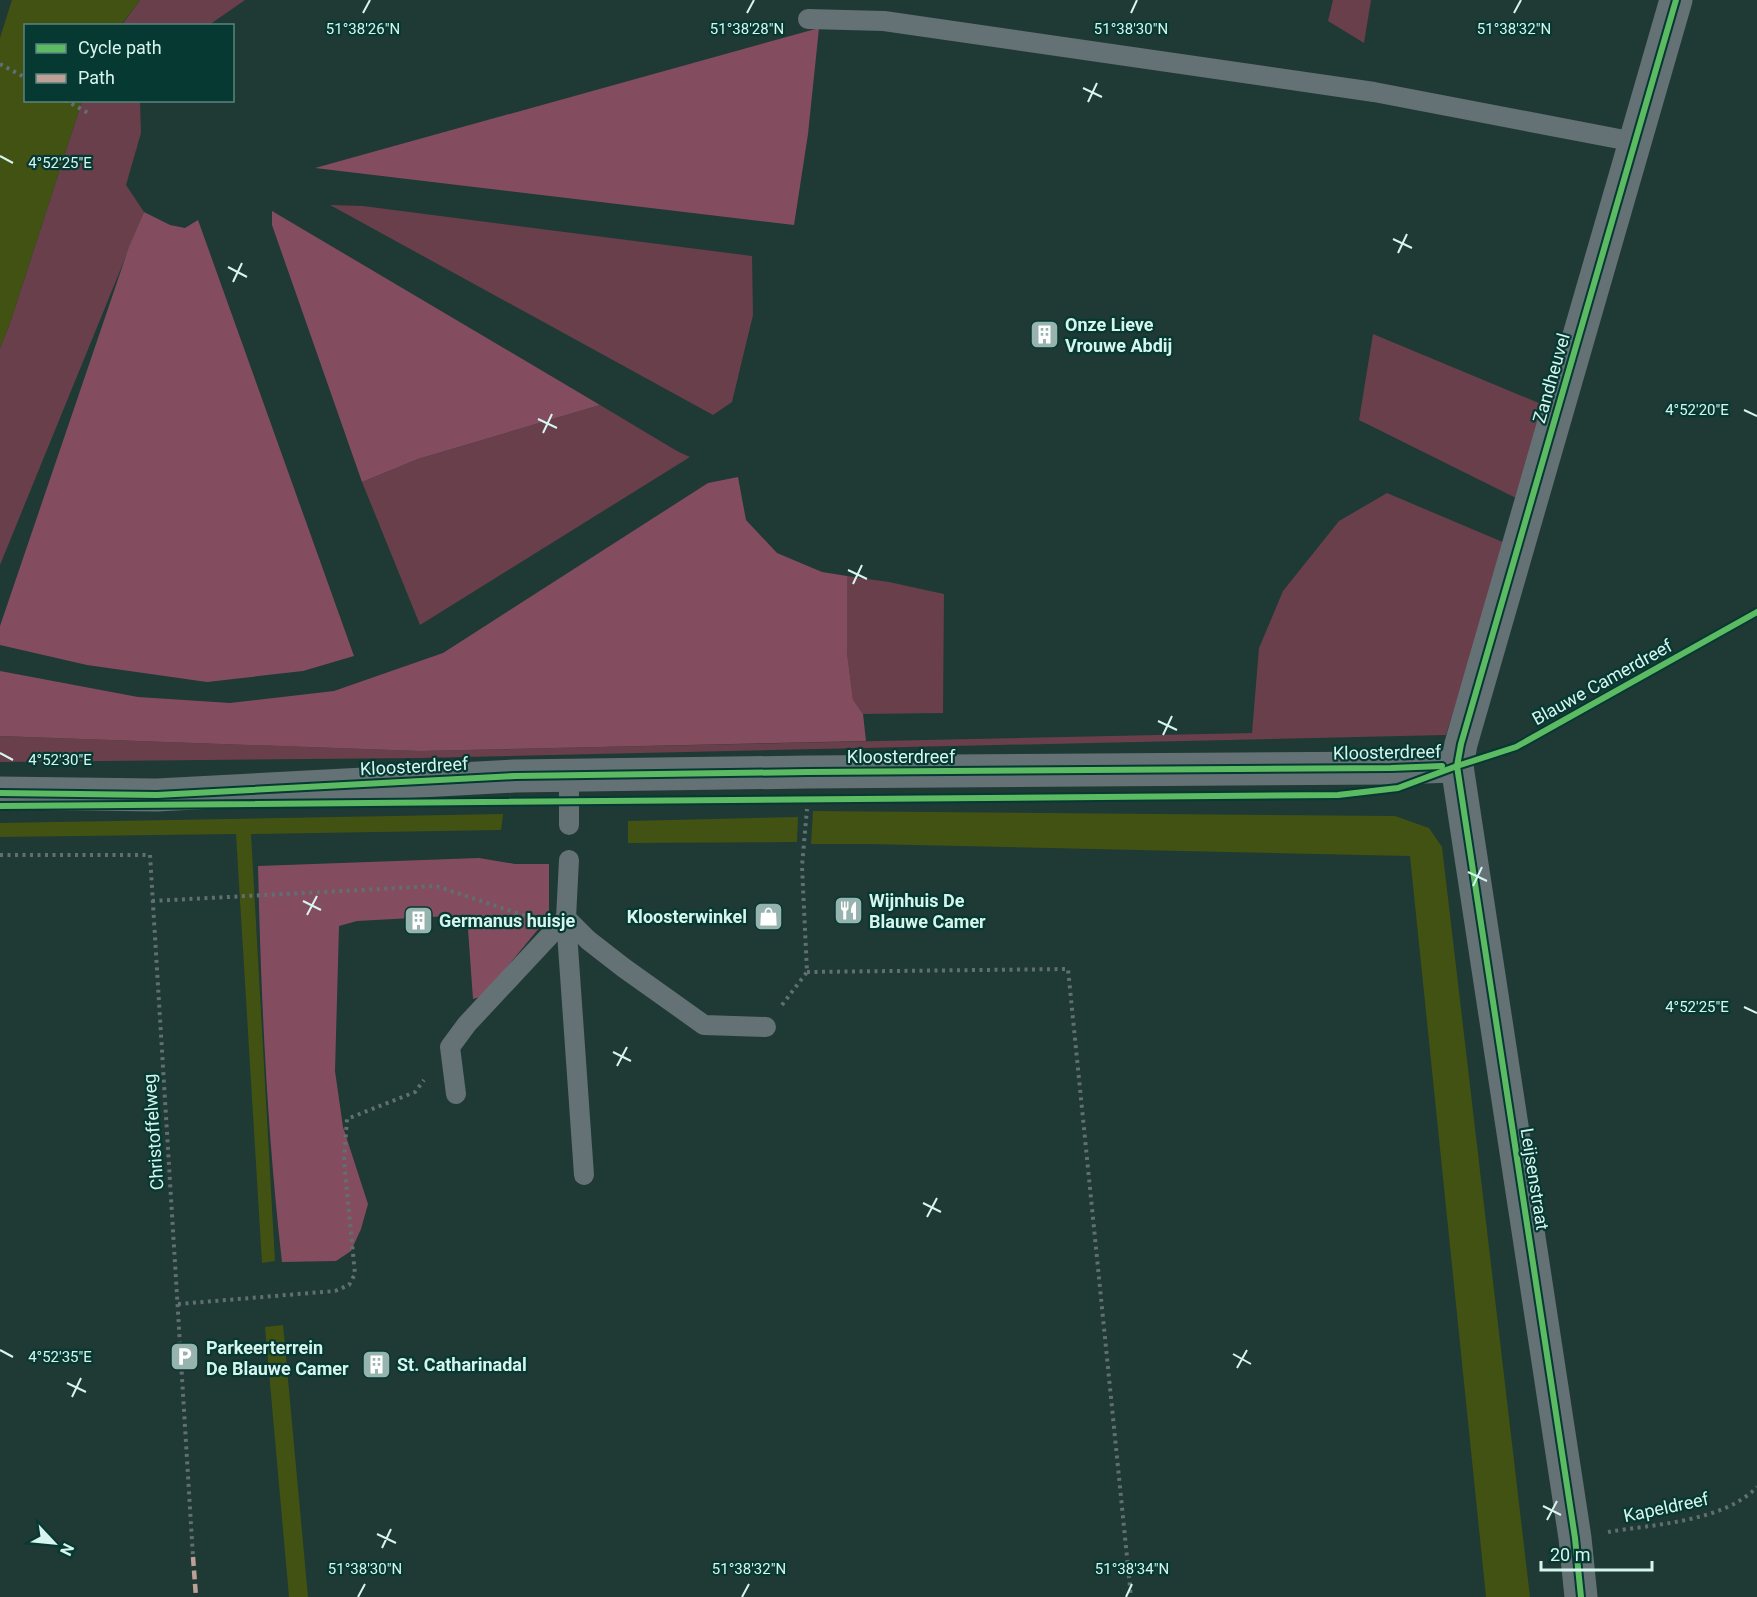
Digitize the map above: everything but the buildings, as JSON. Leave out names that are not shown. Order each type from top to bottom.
[{"type":"street","name":"Zandheuvel","points":[[1457,765],[1461,744],[1676,0]]},
{"type":"street","name":"Kloosterdreef","points":[[0,793],[157,795],[515,776],[1391,768],[1457,765]]},
{"type":"street","name":"Leijsenstraat","points":[[1457,765],[1575,1538],[1581,1597]]},
{"type":"lane","points":[[808,19],[884,21],[1374,92],[1635,142]]},
{"type":"lane","points":[[569,775],[569,825]]},
{"type":"lane","points":[[569,860],[562,922],[584,1175]]},
{"type":"lane","points":[[562,922],[704,1025],[766,1027]]},
{"type":"lane","points":[[456,1094],[450,1047],[467,1024],[562,922]]},
{"type":"path","points":[[0,64],[24,77]]},
{"type":"path","points":[[69,102],[90,114]]},
{"type":"path","points":[[766,1027],[807,972],[802,866],[808,772]]},
{"type":"path","points":[[152,901],[436,886],[562,922]]},
{"type":"path","points":[[807,972],[1068,969],[1131,1597]]},
{"type":"path","points":[[178,1304],[334,1291],[349,1285],[355,1274],[344,1161],[348,1119],[415,1092],[450,1047]]},
{"type":"shaded area","points":[[12,0],[140,0],[122,24],[24,24],[24,102],[82,102],[0,348],[0,38]]},
{"type":"shaded area","points":[[140,0],[245,0],[210,24],[122,24]]},
{"type":"shaded area","points":[[1333,0],[1371,0],[1364,43],[1328,21]]},
{"type":"shaded area","points":[[819,28],[808,134],[794,225],[315,168]]},
{"type":"shaded area","points":[[82,102],[140,102],[141,133],[126,185],[144,212],[0,565],[0,348]]},
{"type":"shaded area","points":[[330,205],[363,206],[752,256],[753,315],[732,402],[713,415]]},
{"type":"shaded area","points":[[272,211],[600,405],[418,459],[362,482],[272,225]]},
{"type":"shaded area","points":[[144,212],[170,225],[185,228],[198,220],[354,656],[303,671],[207,682],[87,665],[0,645],[0,626],[129,247]]},
{"type":"shaded area","points":[[1373,334],[1546,406],[1518,499],[1359,420]]},
{"type":"shaded area","points":[[600,405],[690,457],[420,625],[362,482],[418,459]]},
{"type":"shaded area","points":[[738,477],[746,520],[777,553],[822,572],[847,576],[847,653],[853,700],[863,714],[866,741],[420,751],[0,736],[0,671],[138,697],[230,703],[334,691],[443,653],[708,483]]},
{"type":"shaded area","points":[[1387,493],[1505,543],[1446,735],[420,758],[0,762],[0,736],[420,751],[1252,733],[1259,648],[1283,591],[1339,521]]},
{"type":"shaded area","points":[[847,576],[944,594],[943,713],[863,714],[853,701],[847,653]]},
{"type":"shaded area","points":[[813,811],[1395,816],[1429,828],[1442,847],[1530,1597],[1486,1597],[1410,856],[811,844]]},
{"type":"shaded area","points":[[503,814],[501,830],[251,834],[275,1261],[262,1263],[236,834],[0,837],[0,823]]},
{"type":"shaded area","points":[[798,817],[797,842],[628,843],[628,821]]},
{"type":"shaded area","points":[[479,858],[515,864],[549,864],[549,916],[483,996],[473,999],[467,915],[357,921],[339,926],[335,1071],[343,1127],[368,1204],[361,1229],[351,1251],[336,1261],[282,1262],[272,1163],[266,1064],[258,866]]},
{"type":"shaded area","points":[[283,1325],[308,1597],[289,1597],[265,1327]]},
{"type":"marked path","points":[[193,1557],[196,1597]]},
{"type":"cycle path","points":[[1581,1597],[1575,1538],[1457,766],[1461,744],[1676,0]]},
{"type":"cycle path","name":"Blauwe Camerdreef","points":[[0,806],[1338,795],[1398,788],[1516,747],[1757,612]]},
{"type":"cycle path","points":[[0,793],[157,795],[515,776],[1442,766]]},
{"type":"place","name":"Onze Lieve Vrouwe Abdij","points":[[1044,334]]},
{"type":"place","name":"Wijnhuis De Blauwe Camer","points":[[848,910]]},
{"type":"place","name":"Kloosterwinkel","points":[[768,916]]},
{"type":"place","name":"Germanus huisje","points":[[418,920]]},
{"type":"place","name":"Parkeerterrein De Blauwe Camer","points":[[185,1357]]},
{"type":"place","name":"St. Catharinadal","points":[[376,1364]]}]
